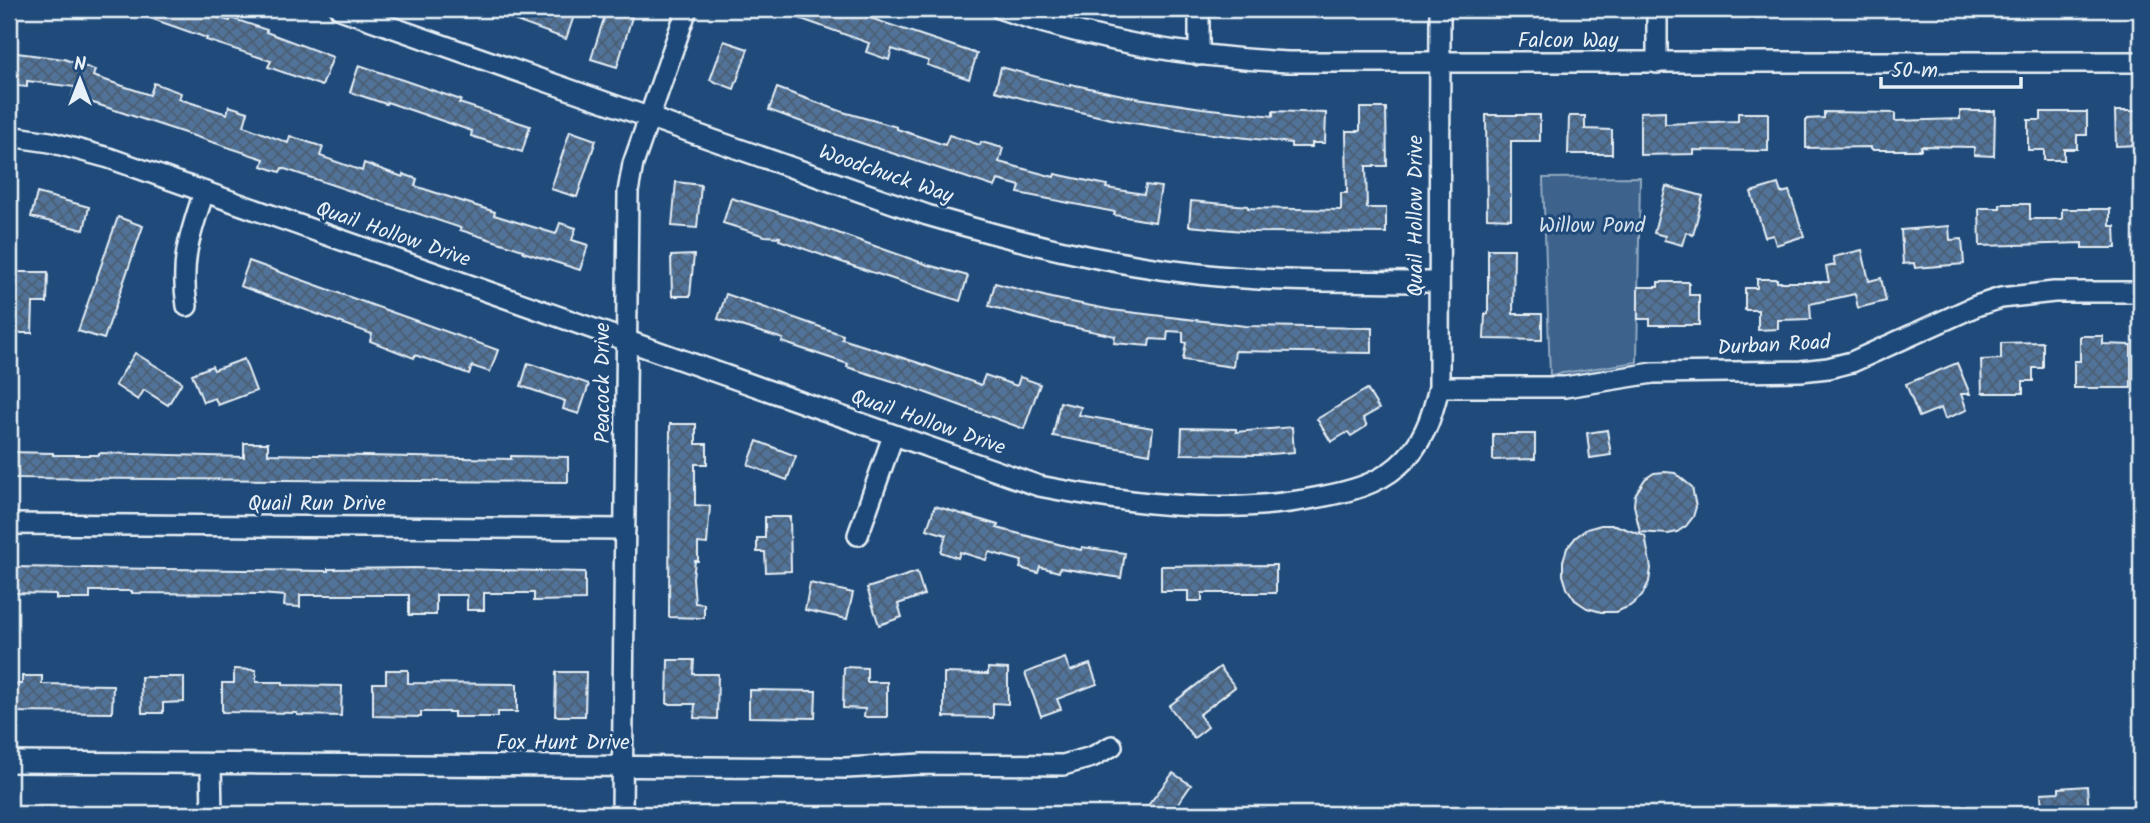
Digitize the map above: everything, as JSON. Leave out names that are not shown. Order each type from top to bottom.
[{"type":"street","name":"Woodchuck Way","points":[[340,9],[927,215],[995,235],[1064,251],[1198,274],[1327,282],[1439,282]]},
{"type":"street","name":"Peacock Drive","points":[[622,814],[628,192],[633,164],[687,9]]},
{"type":"street","name":"Falcon Way","points":[[1001,9],[1060,28],[1199,55],[1288,62],[2141,62]]},
{"type":"street","points":[[1199,9],[1199,55]]},
{"type":"street","name":"Quail Hollow Drive","points":[[9,136],[50,142],[109,158],[1039,486],[1146,504],[1254,507],[1340,493],[1372,483],[1398,466],[1419,442],[1433,416],[1439,387],[1440,9]]},
{"type":"street","points":[[1657,9],[1657,63]]},
{"type":"street","points":[[187,306],[184,283],[185,253],[204,192]]},
{"type":"street","name":"Durban Road","points":[[1439,387],[1565,387],[1670,372],[1801,371],[1828,368],[1852,362],[1976,306],[2001,298],[2054,292],[2141,292]]},
{"type":"street","points":[[858,535],[893,436]]},
{"type":"street","name":"Quail Run Drive","points":[[9,524],[625,529]]},
{"type":"street","name":"Fox Hunt Drive","points":[[9,762],[846,768],[922,764],[1063,765],[1093,757],[1112,746]]},
{"type":"street","points":[[211,764],[212,814]]},
{"type":"green space","name":"Willow Pond","points":[[1640,177],[1637,362],[1550,375],[1543,178]]},
{"type":"building","points":[[130,9],[199,9],[198,12],[230,21],[231,18],[267,30],[266,32],[333,57],[322,86],[268,67],[271,61],[206,40],[207,38]]},
{"type":"building","points":[[488,9],[563,9],[575,13],[566,39]]},
{"type":"building","points":[[607,9],[632,17],[617,67],[591,59]]},
{"type":"building","points":[[779,9],[857,9],[855,13],[977,54],[969,79],[927,65],[929,61],[892,49],[889,60],[866,52],[869,43]]},
{"type":"building","points":[[724,41],[748,49],[734,89],[710,80]]},
{"type":"building","points":[[9,52],[64,59],[95,70],[93,76],[150,95],[154,83],[181,93],[179,99],[227,114],[229,106],[248,112],[244,126],[288,143],[290,136],[323,147],[320,156],[362,171],[364,163],[403,177],[403,174],[417,179],[415,186],[556,234],[560,223],[576,228],[572,240],[588,245],[580,270],[282,168],[280,172],[262,166],[264,159],[72,96],[75,87],[27,81],[27,87],[9,85]]},
{"type":"building","points":[[359,65],[461,100],[459,103],[530,126],[522,152],[471,136],[472,131],[350,92]]},
{"type":"building","points":[[1001,67],[1070,86],[1202,108],[1273,116],[1273,111],[1326,113],[1325,143],[1312,143],[1312,147],[1291,147],[1291,143],[1120,121],[1040,103],[995,91]]},
{"type":"building","points":[[777,88],[945,145],[949,135],[980,145],[981,142],[1003,148],[999,162],[1054,177],[1055,174],[1107,185],[1106,188],[1144,194],[1146,185],[1161,187],[1155,222],[1018,193],[1020,186],[998,180],[995,187],[840,136],[769,110]]},
{"type":"building","points":[[1360,108],[1386,108],[1387,166],[1366,166],[1367,208],[1386,208],[1386,233],[1254,232],[1189,226],[1191,201],[1248,208],[1341,210],[1341,193],[1347,193],[1346,131],[1360,131]]},
{"type":"building","points":[[1665,111],[1665,124],[1738,121],[1738,113],[1768,113],[1768,151],[1694,150],[1694,154],[1640,155],[1640,112]]},
{"type":"building","points":[[1960,111],[1995,111],[1994,156],[1974,155],[1974,147],[1921,146],[1921,150],[1871,150],[1871,147],[1806,148],[1806,119],[1824,118],[1824,112],[1895,113],[1895,121],[1960,119]]},
{"type":"building","points":[[2115,111],[2141,111],[2141,145],[2116,146]]},
{"type":"building","points":[[2041,112],[2087,112],[2087,135],[2077,135],[2077,149],[2064,149],[2064,160],[2044,160],[2044,150],[2028,150],[2028,120],[2041,120]]},
{"type":"building","points":[[1486,115],[1540,115],[1540,141],[1511,141],[1511,219],[1487,218]]},
{"type":"building","points":[[1569,116],[1585,116],[1585,129],[1612,130],[1612,154],[1568,154]]},
{"type":"building","points":[[570,131],[596,140],[577,197],[551,189]]},
{"type":"building","points":[[676,182],[701,185],[697,228],[672,226]]},
{"type":"building","points":[[1778,184],[1781,193],[1789,191],[1804,236],[1776,245],[1773,235],[1765,237],[1751,192]]},
{"type":"building","points":[[1666,186],[1703,196],[1693,235],[1686,232],[1682,245],[1664,240],[1665,236],[1654,233]]},
{"type":"building","points":[[37,193],[89,207],[84,230],[31,217]]},
{"type":"building","points":[[731,198],[968,276],[960,301],[779,240],[780,237],[765,236],[723,223]]},
{"type":"building","points":[[2000,204],[2030,204],[2030,219],[2062,219],[2062,209],[2110,209],[2110,226],[2115,226],[2116,248],[2082,248],[2082,243],[1980,246],[1979,208],[2000,208]]},
{"type":"building","points":[[118,217],[143,226],[104,339],[78,331]]},
{"type":"building","points":[[1949,226],[1950,240],[1962,239],[1964,264],[1915,268],[1914,263],[1903,264],[1901,230]]},
{"type":"building","points":[[1488,249],[1514,249],[1513,314],[1542,314],[1542,340],[1484,339],[1485,314],[1488,314]]},
{"type":"building","points":[[1862,250],[1869,281],[1881,278],[1886,301],[1858,308],[1855,294],[1810,304],[1811,319],[1778,320],[1778,329],[1758,330],[1758,310],[1745,310],[1745,288],[1757,288],[1757,279],[1777,279],[1777,282],[1829,282],[1826,267],[1835,265],[1833,257]]},
{"type":"building","points":[[694,255],[690,296],[672,296],[671,256]]},
{"type":"building","points":[[249,261],[498,350],[490,372],[472,366],[469,374],[415,355],[414,358],[370,341],[372,334],[240,286]]},
{"type":"building","points":[[9,272],[48,272],[47,303],[33,303],[32,333],[9,333]]},
{"type":"building","points":[[1658,282],[1689,282],[1689,295],[1699,295],[1699,325],[1650,325],[1650,319],[1638,319],[1638,287],[1658,287]]},
{"type":"building","points":[[995,283],[1112,310],[1245,326],[1372,328],[1372,353],[1235,351],[1233,367],[1183,360],[1186,343],[1183,342],[1183,332],[1168,331],[1167,340],[1150,339],[1149,346],[1114,343],[1115,336],[989,306]]},
{"type":"building","points":[[726,294],[843,335],[842,339],[981,385],[985,375],[1017,386],[1020,377],[1040,384],[1024,429],[902,384],[847,367],[848,364],[782,342],[783,339],[718,319]]},
{"type":"building","points":[[2080,336],[2103,336],[2103,344],[2131,345],[2131,388],[2074,388],[2074,361],[2080,361]]},
{"type":"building","points":[[2043,342],[2043,368],[2033,368],[2033,381],[2023,381],[2023,393],[1982,393],[1981,360],[2001,359],[2001,343]]},
{"type":"building","points":[[135,353],[182,382],[168,405],[144,390],[138,400],[115,385]]},
{"type":"building","points":[[244,359],[256,391],[218,405],[215,398],[203,402],[192,374],[212,366],[214,370]]},
{"type":"building","points":[[528,363],[589,384],[579,414],[563,409],[565,401],[521,386]]},
{"type":"building","points":[[1957,363],[1970,394],[1961,394],[1967,410],[1945,419],[1941,408],[1919,417],[1906,384]]},
{"type":"building","points":[[1367,389],[1379,409],[1363,418],[1367,426],[1351,436],[1348,432],[1331,442],[1317,419]]},
{"type":"building","points":[[1060,402],[1081,407],[1079,415],[1153,428],[1150,454],[1053,436]]},
{"type":"building","points":[[670,424],[696,424],[696,444],[707,444],[707,464],[695,464],[695,505],[710,506],[707,544],[698,543],[698,561],[695,561],[693,578],[695,603],[704,604],[704,618],[669,617]]},
{"type":"building","points":[[1292,427],[1294,452],[1259,455],[1181,454],[1182,428],[1236,429],[1236,432]]},
{"type":"building","points":[[1607,430],[1611,455],[1590,458],[1587,433]]},
{"type":"building","points":[[1493,434],[1535,434],[1535,459],[1493,460]]},
{"type":"building","points":[[757,441],[796,456],[787,480],[748,465]]},
{"type":"building","points":[[244,443],[268,443],[268,454],[511,459],[511,456],[568,457],[568,482],[9,478],[9,452],[244,457]]},
{"type":"building","points":[[1654,473],[1675,473],[1692,487],[1696,507],[1693,517],[1677,532],[1640,532],[1634,505],[1635,495],[1645,479]]},
{"type":"building","points":[[935,506],[998,525],[997,528],[1081,550],[1082,547],[1125,553],[1121,578],[1060,568],[1059,572],[1040,567],[1038,573],[1020,568],[1022,561],[989,552],[986,560],[960,552],[958,558],[941,552],[946,535],[927,529]]},
{"type":"building","points":[[765,517],[790,517],[791,571],[766,572],[765,552],[757,552],[757,538],[765,538]]},
{"type":"building","points":[[1615,525],[1645,536],[1651,568],[1649,582],[1642,596],[1630,606],[1616,612],[1587,608],[1575,600],[1563,575],[1567,548],[1587,529]]},
{"type":"building","points":[[1276,565],[1276,593],[1202,593],[1202,601],[1188,601],[1188,591],[1161,591],[1161,566]]},
{"type":"building","points":[[9,567],[328,571],[415,568],[585,572],[585,600],[534,601],[534,593],[484,593],[484,610],[467,610],[467,595],[436,595],[436,615],[409,615],[409,595],[300,595],[300,607],[284,606],[285,596],[260,594],[90,591],[90,599],[56,599],[56,594],[9,593]]},
{"type":"building","points":[[917,572],[924,595],[898,604],[902,617],[879,625],[867,588]]},
{"type":"building","points":[[810,583],[853,593],[847,619],[805,610]]},
{"type":"building","points":[[1065,658],[1070,671],[1090,664],[1097,684],[1057,699],[1061,709],[1041,716],[1025,673]]},
{"type":"building","points":[[668,660],[694,660],[693,674],[718,674],[717,719],[694,718],[695,704],[667,704]]},
{"type":"building","points":[[844,667],[867,668],[867,682],[887,682],[887,717],[864,717],[865,709],[843,708]]},
{"type":"building","points":[[1220,667],[1235,687],[1199,715],[1208,727],[1194,738],[1169,706]]},
{"type":"building","points":[[988,668],[1008,669],[1008,704],[993,703],[993,718],[944,717],[944,673],[988,674]]},
{"type":"building","points":[[234,669],[256,670],[256,682],[342,686],[341,716],[222,712],[222,683],[234,683]]},
{"type":"building","points":[[386,670],[408,670],[408,683],[517,684],[517,712],[498,712],[498,717],[454,717],[454,712],[421,712],[421,717],[373,716],[373,683],[386,683]]},
{"type":"building","points":[[556,672],[586,672],[585,716],[555,716]]},
{"type":"building","points":[[22,676],[42,676],[42,684],[113,685],[112,713],[9,712],[9,684],[22,684]]},
{"type":"building","points":[[141,677],[184,677],[184,702],[163,703],[163,713],[142,713]]},
{"type":"building","points":[[749,690],[816,691],[815,718],[749,717]]},
{"type":"building","points":[[1173,773],[1191,785],[1171,814],[1155,814],[1146,808]]},
{"type":"building","points":[[2087,786],[2089,814],[2042,814],[2041,793],[2059,792],[2059,788]]}]
